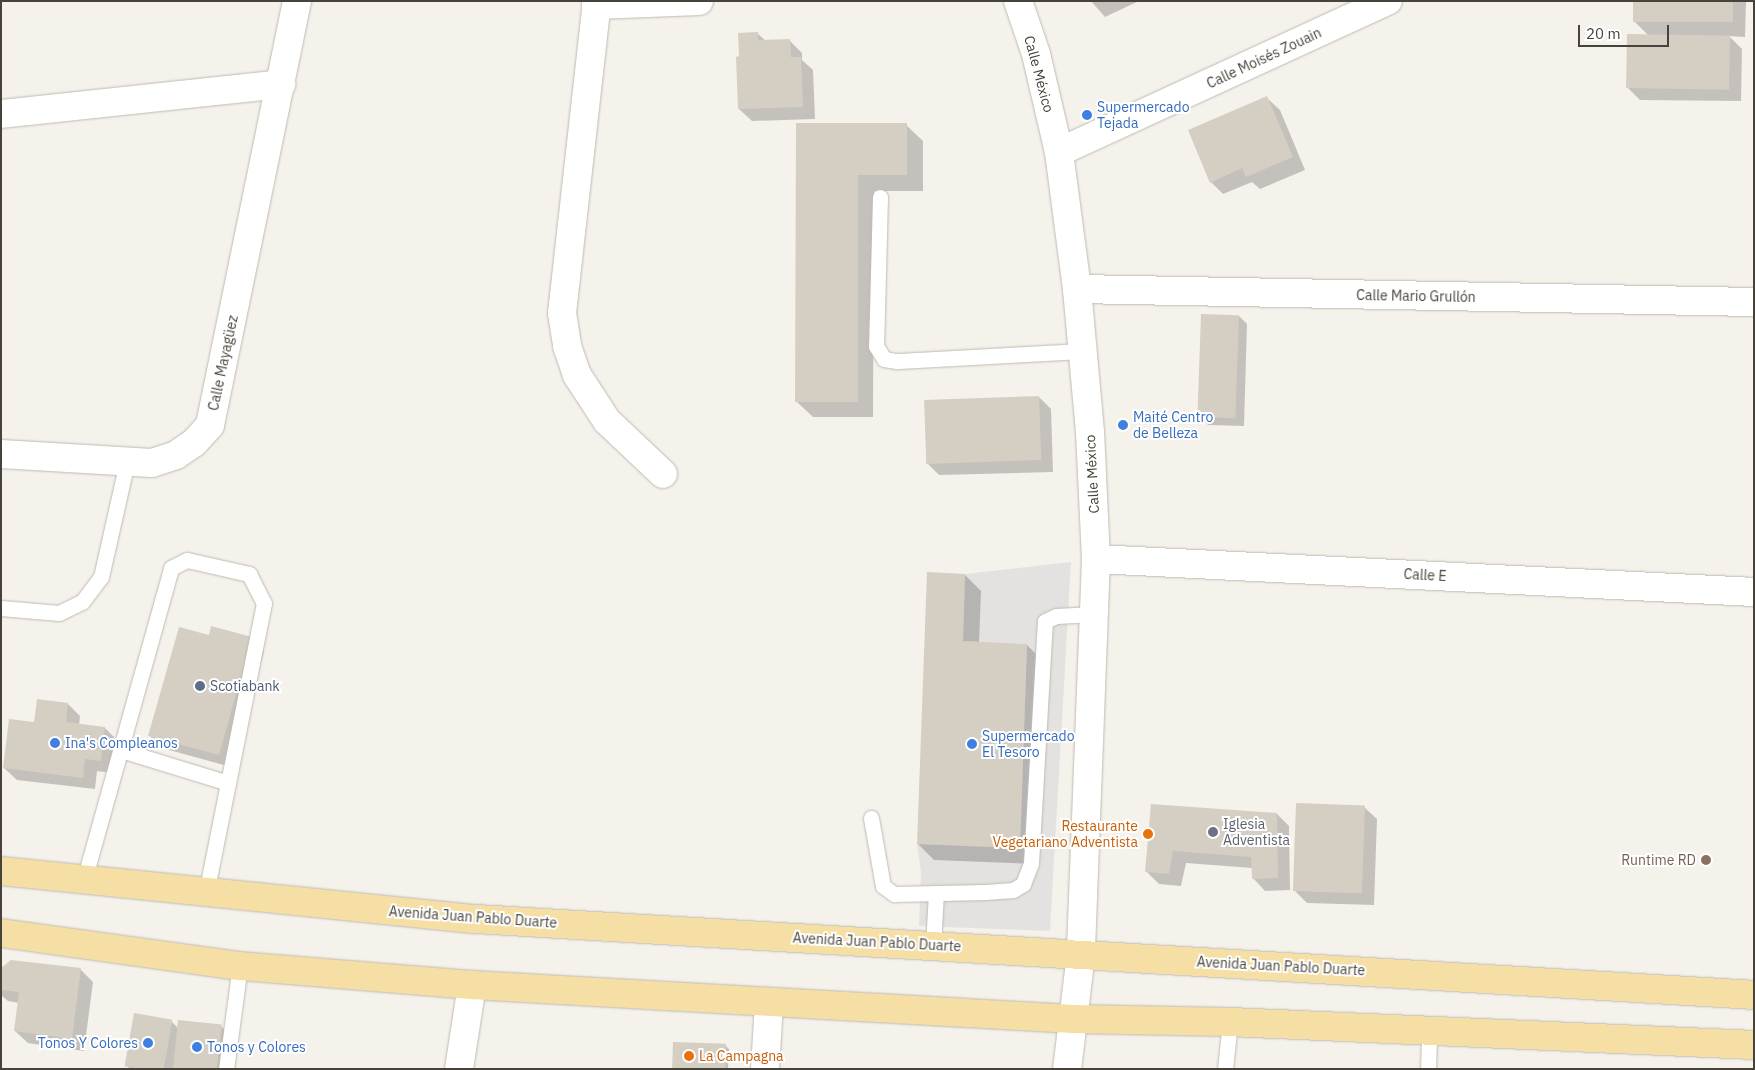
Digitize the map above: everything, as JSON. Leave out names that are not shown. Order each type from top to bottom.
[{"type":"main road","name":"Avenida Juan Pablo Duarte","points":[[1,871],[476,919],[1754,995]]},
{"type":"main road","points":[[1,933],[240,966],[472,985],[1073,1019],[1230,1022],[1754,1045]]},
{"type":"street","name":"Calle Mayagüez","points":[[1,454],[152,463],[176,455],[194,443],[210,425],[297,1]]},
{"type":"street","points":[[663,474],[602,413],[577,375],[567,346],[563,321],[597,3],[699,1]]},
{"type":"street","name":"Calle México","points":[[1018,1],[1036,54],[1059,152],[1083,350],[1096,558],[1081,954],[1073,1019]]},
{"type":"street","name":"Calle Moisés Zouain","points":[[1059,152],[1388,1]]},
{"type":"street","points":[[1,114],[281,84]]},
{"type":"street","name":"Calle Mario Grullón","points":[[1077,289],[1754,302]]},
{"type":"street","name":"Calle E","points":[[1096,558],[1754,592]]},
{"type":"street","points":[[459,1069],[472,985]]},
{"type":"street","points":[[765,1069],[769,1003]]},
{"type":"street","points":[[1067,1069],[1073,1019]]},
{"type":"lane","points":[[880,197],[876,346],[884,359],[897,361],[1083,350]]},
{"type":"lane","points":[[1,608],[59,613],[82,602],[101,577],[128,462]]},
{"type":"lane","points":[[84,880],[171,568],[187,560],[249,574],[264,603],[206,893]]},
{"type":"lane","points":[[871,818],[884,886],[894,894],[1013,890],[1023,884],[1031,863],[1045,621],[1056,616],[1094,614]]},
{"type":"lane","points":[[121,750],[228,783]]},
{"type":"lane","points":[[933,946],[936,893]]},
{"type":"lane","points":[[226,1069],[240,966]]},
{"type":"lane","points":[[1225,1069],[1230,1022]]},
{"type":"lane","points":[[1428,1069],[1429,1031]]},
{"type":"shaded area","points":[[1071,562],[1050,931],[919,926],[921,872],[917,844],[1020,848],[1027,644],[963,641],[965,574]]},
{"type":"building","points":[[1633,1],[1733,1],[1733,22],[1633,22]]},
{"type":"building","points":[[758,32],[758,40],[790,39],[791,57],[801,57],[803,107],[738,109],[736,57],[739,56],[738,33]]},
{"type":"building","points":[[1627,34],[1730,36],[1729,90],[1626,88]]},
{"type":"building","points":[[1267,96],[1293,157],[1246,177],[1242,168],[1210,183],[1188,130]]},
{"type":"building","points":[[796,123],[907,123],[907,175],[858,175],[858,402],[795,402]]},
{"type":"building","points":[[1201,314],[1239,315],[1235,418],[1197,417]]},
{"type":"building","points":[[1039,396],[1041,460],[926,464],[924,400]]},
{"type":"building","name":"Supermercado El Tesoro","points":[[927,572],[965,574],[963,641],[1027,644],[1020,848],[917,844]]},
{"type":"building","name":"Scotiabank","points":[[211,626],[252,637],[219,755],[148,736],[179,627],[209,635]]},
{"type":"building","name":"Ina's Compleanos","points":[[37,699],[68,703],[66,722],[105,727],[101,761],[85,759],[83,778],[3,768],[9,719],[34,722]]},
{"type":"building","points":[[1296,803],[1365,805],[1362,893],[1293,891]]},
{"type":"building","name":"Iglesia Adventista","points":[[1151,804],[1277,813],[1278,878],[1252,879],[1251,857],[1173,851],[1169,874],[1145,872]]},
{"type":"building","points":[[11,960],[81,968],[72,1039],[14,1031],[19,992],[1,990],[1,968]]},
{"type":"building","name":"Tonos Y Colores","points":[[134,1013],[172,1020],[164,1069],[141,1069],[125,1066]]},
{"type":"building","name":"Tonos y Colores","points":[[178,1020],[222,1025],[217,1069],[173,1069]]},
{"type":"building","name":"La Campagna","points":[[673,1042],[726,1044],[725,1069],[672,1069]]},
{"type":"place","name":"Supermercado Tejada","points":[[1087,115]]},
{"type":"place","name":"Maité Centro de Belleza","points":[[1123,425]]},
{"type":"place","name":"Scotiabank","points":[[200,686]]},
{"type":"place","name":"Ina's Compleanos","points":[[55,743]]},
{"type":"place","name":"Supermercado El Tesoro","points":[[972,744]]},
{"type":"place","name":"Iglesia Adventista","points":[[1213,832]]},
{"type":"place","name":"Restaurante Vegetariano Adventista","points":[[1148,834]]},
{"type":"place","name":"Runtime RD","points":[[1706,860]]},
{"type":"place","name":"Tonos Y Colores","points":[[148,1043]]},
{"type":"place","name":"Tonos y Colores","points":[[197,1047]]},
{"type":"place","name":"La Campagna","points":[[689,1056]]}]
